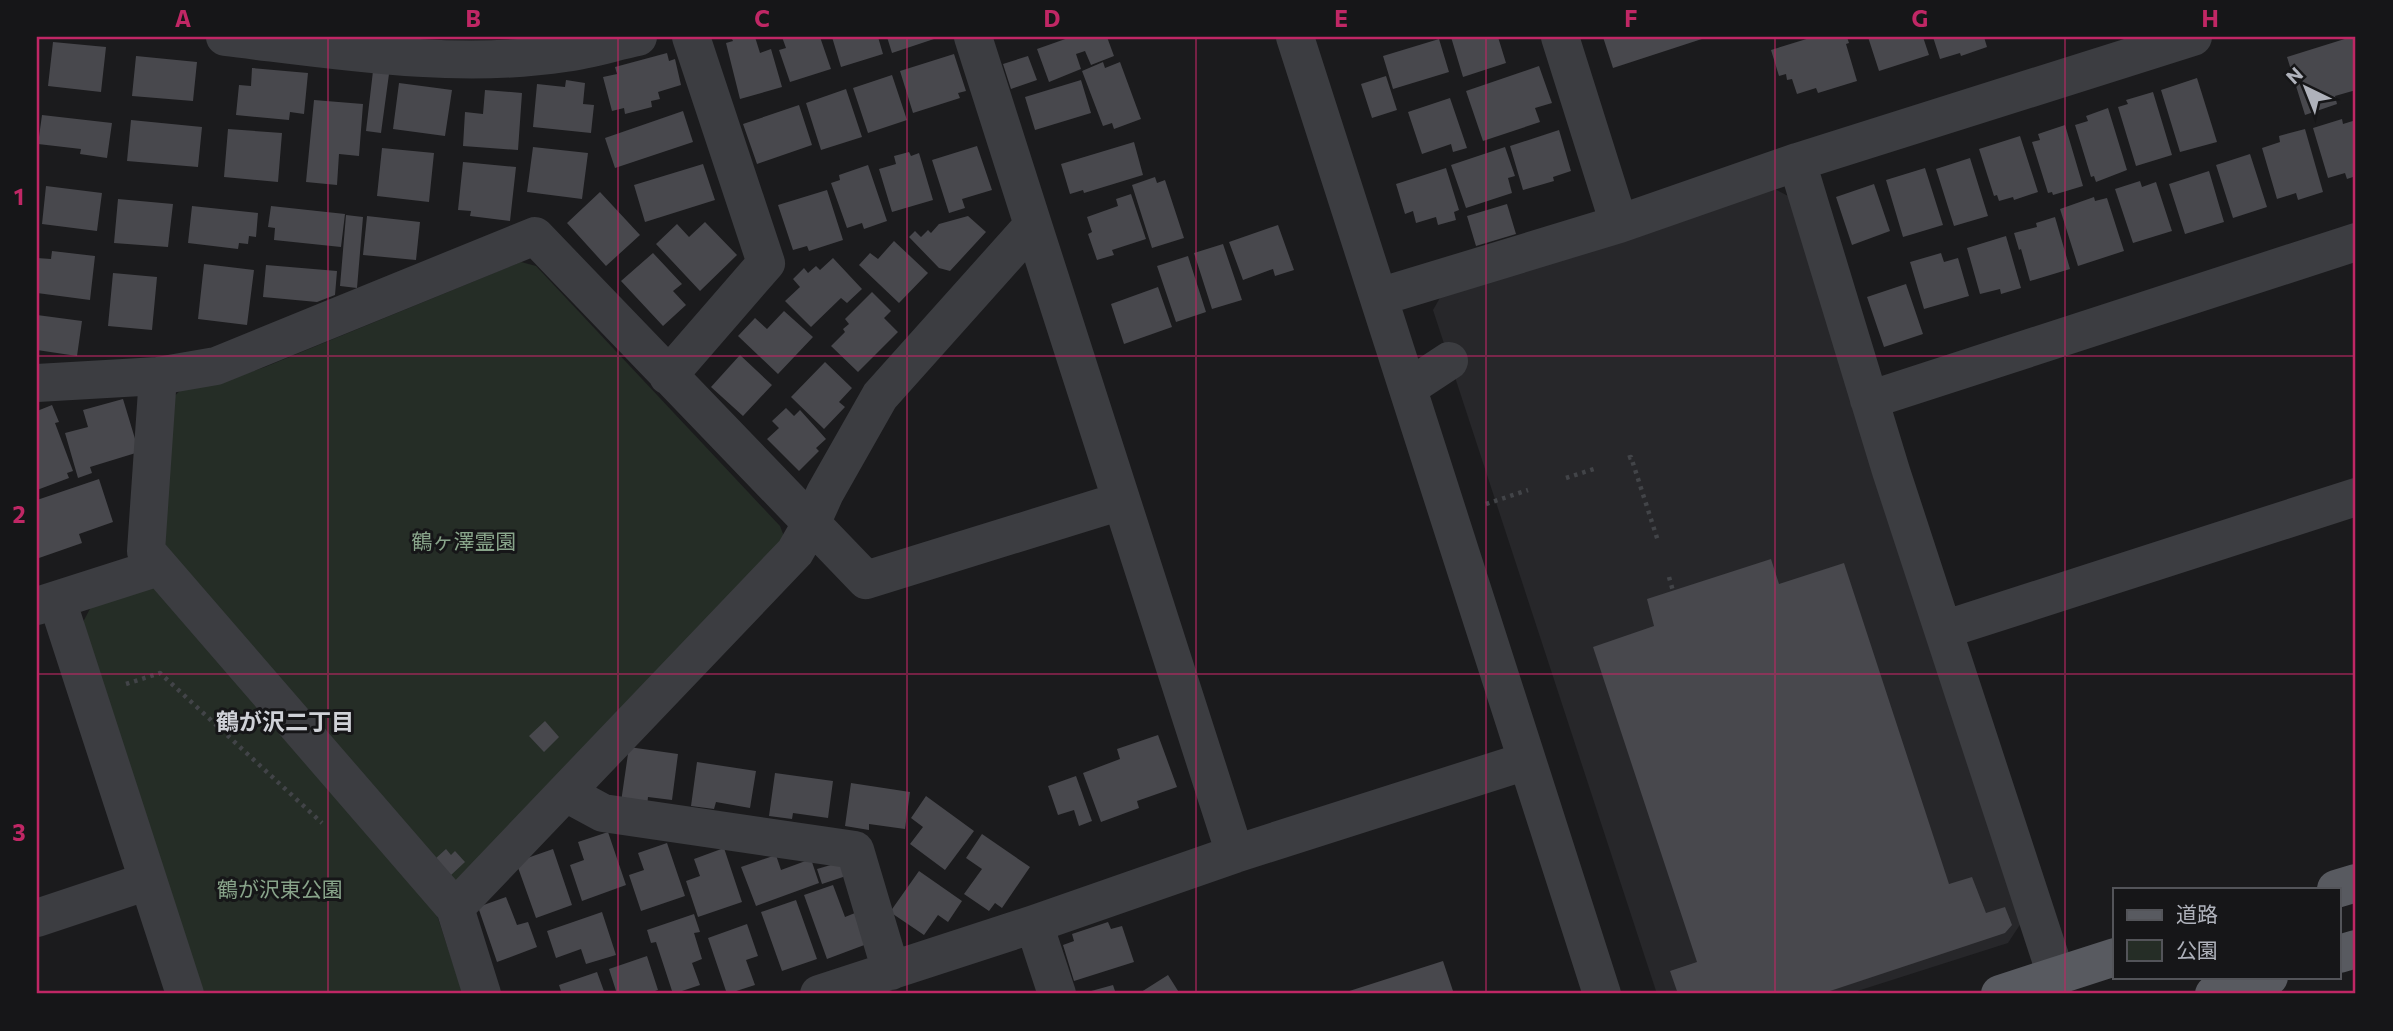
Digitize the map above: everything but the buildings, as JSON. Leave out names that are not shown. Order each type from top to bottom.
[{"type":"main road","points":[[2000,994],[2113,958]]},
{"type":"main road","points":[[2214,994],[2266,978]]},
{"type":"street","points":[[225,37],[415,58],[500,58],[565,53],[638,37]]},
{"type":"street","points":[[668,376],[766,263],[691,37]]},
{"type":"street","points":[[973,37],[1235,854]]},
{"type":"street","points":[[1295,37],[1602,994]]},
{"type":"street","points":[[1560,37],[1619,224]]},
{"type":"street","points":[[1379,297],[1619,224],[1797,162],[2193,37]]},
{"type":"street","points":[[1797,162],[1869,400],[1884,473],[1943,630],[2056,975]]},
{"type":"street","points":[[455,908],[796,552],[825,492],[880,396],[1033,225]]},
{"type":"street","points":[[37,383],[158,376],[216,366],[535,236],[866,580],[1121,501]]},
{"type":"street","points":[[1869,400],[2356,242]]},
{"type":"street","points":[[1408,388],[1452,368]]},
{"type":"street","points":[[158,376],[146,551],[455,908],[482,994]]},
{"type":"street","points":[[1943,630],[2356,496]]},
{"type":"street","points":[[159,567],[47,603],[148,881],[185,994]]},
{"type":"street","points":[[819,994],[1034,925],[1235,854],[1526,761]]},
{"type":"street","points":[[566,793],[603,813],[855,850],[891,971]]},
{"type":"street","points":[[37,918],[148,881]]},
{"type":"street","points":[[1034,925],[1057,994]]},
{"type":"path","points":[[1628,458],[1631,457],[1658,541]]},
{"type":"path","points":[[1566,478],[1597,468]]},
{"type":"path","points":[[1486,504],[1528,490]]},
{"type":"path","points":[[1669,577],[1673,591]]},
{"type":"path","points":[[116,688],[160,673],[322,823]]},
{"type":"shaded area","points":[[1773,188],[1792,198],[2023,920],[2008,943],[1848,994],[1657,994],[1433,310],[1441,296]]},
{"type":"green space","name":"鶴ヶ澤霊園","points":[[521,262],[536,266],[780,526],[787,544],[466,880],[446,880],[158,546],[168,402],[183,388],[223,381],[265,367]]},
{"type":"green space","name":"鶴が沢東公園","points":[[150,587],[162,589],[434,906],[463,994],[204,994],[83,622],[92,605]]},
{"type":"district","name":"鶴が沢二丁目","points":[[285,721]]}]
